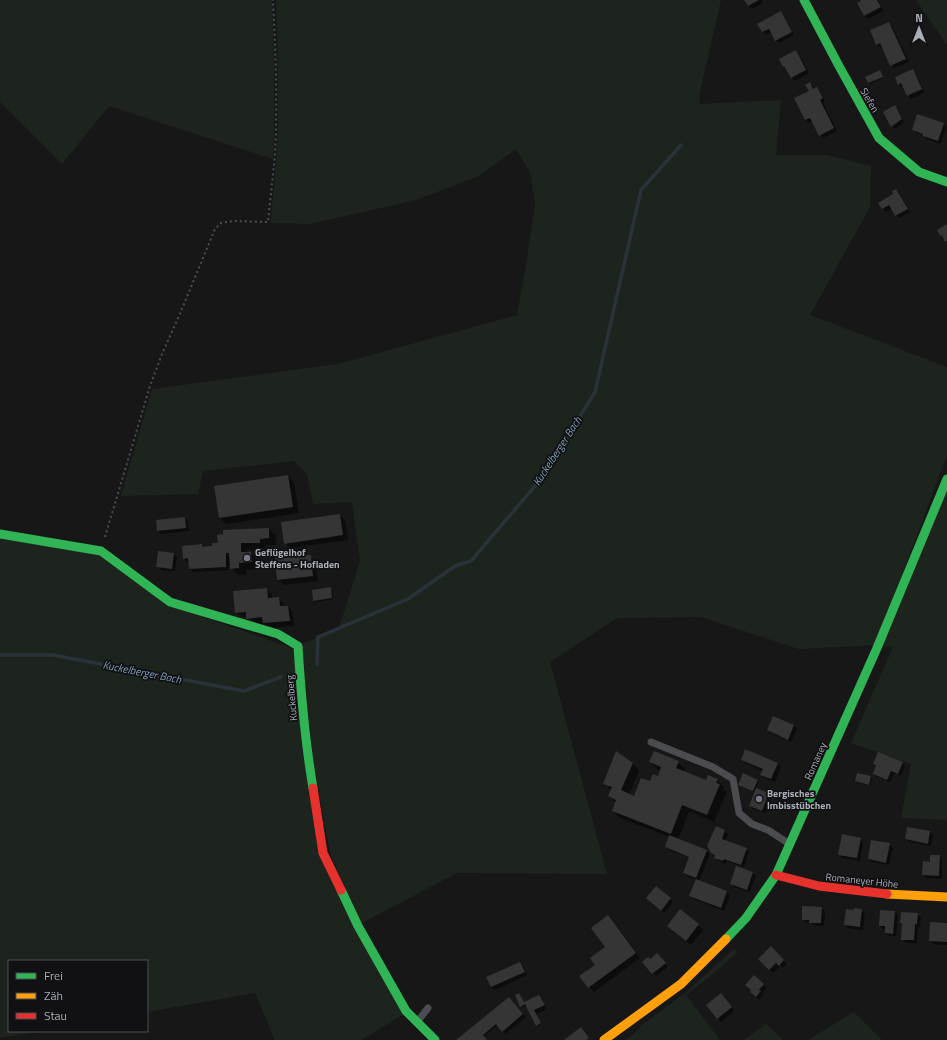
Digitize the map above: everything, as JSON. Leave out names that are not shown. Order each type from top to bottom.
[{"type":"street","name":"Siefen","points":[[804,0],[879,138],[919,172],[947,182]]},
{"type":"street","name":"Romaney","points":[[604,1040],[681,984],[746,918],[776,875],[877,648],[947,479]]},
{"type":"street","name":"Kuckelberg","points":[[0,534],[101,551],[170,602],[278,634],[298,646],[308,760],[324,853],[358,926],[406,1011],[416,1023],[435,1040]]},
{"type":"street","name":"Romaneyer Höhe","points":[[776,875],[819,886],[885,894],[947,897]]},
{"type":"lane","points":[[651,742],[713,767],[733,779],[739,813],[752,824],[768,830],[790,844]]},
{"type":"lane","points":[[416,1023],[428,1008]]},
{"type":"path","points":[[101,551],[150,386],[215,228],[221,223],[233,221],[268,222],[275,159],[276,125],[274,0]]},
{"type":"shaded area","points":[[0,0],[272,0],[275,99],[273,159],[109,106],[62,164],[0,102]]},
{"type":"shaded area","points":[[276,0],[721,0],[699,96],[700,104],[781,100],[776,155],[827,155],[871,166],[870,207],[810,315],[947,367],[947,455],[876,645],[799,649],[701,617],[617,618],[550,662],[607,874],[457,873],[360,924],[330,853],[313,760],[302,644],[339,628],[360,561],[352,502],[313,504],[307,474],[294,461],[203,471],[198,494],[121,496],[152,389],[338,364],[517,315],[535,204],[530,172],[516,149],[477,177],[416,200],[310,224],[271,223],[278,126]]},
{"type":"shaded area","points":[[916,0],[947,0],[947,45]]},
{"type":"shaded area","points":[[947,489],[947,820],[901,818],[911,764],[851,743],[893,647],[881,646]]},
{"type":"shaded area","points":[[0,535],[104,554],[170,605],[297,650],[326,854],[406,1013],[363,1040],[275,1040],[255,993],[148,1012],[148,960],[8,960],[8,1032],[35,1032],[0,1038]]},
{"type":"shaded area","points":[[734,949],[738,952],[686,995],[720,1040],[626,1040],[642,1025],[685,993]]},
{"type":"shaded area","points":[[854,1012],[882,1040],[808,1040]]},
{"type":"shaded area","points":[[766,1024],[783,1040],[744,1040]]},
{"type":"building","points":[[744,0],[759,0],[748,6]]},
{"type":"building","points":[[860,0],[877,0],[881,7],[864,16],[857,3],[861,1]]},
{"type":"building","points":[[781,11],[792,32],[775,41],[769,29],[762,32],[757,24]]},
{"type":"building","points":[[889,22],[906,59],[890,66],[880,43],[876,45],[870,30]]},
{"type":"building","points":[[796,50],[806,70],[791,78],[779,59]]},
{"type":"building","points":[[913,69],[922,89],[907,96],[901,83],[898,85],[895,77]]},
{"type":"building","points":[[880,70],[883,77],[868,83],[865,77]]},
{"type":"building","points":[[810,82],[813,89],[817,87],[823,98],[820,100],[834,128],[819,136],[810,118],[805,120],[794,98],[809,91],[805,85]]},
{"type":"building","points":[[895,105],[902,119],[891,127],[883,112]]},
{"type":"building","points":[[917,114],[944,123],[938,141],[923,136],[923,134],[912,130]]},
{"type":"building","points":[[896,189],[908,209],[895,216],[889,205],[882,209],[878,203],[893,194],[892,191]]},
{"type":"building","points":[[947,224],[947,241],[945,242],[942,235],[940,236],[937,230]]},
{"type":"building","points":[[288,475],[293,507],[219,518],[214,486]]},
{"type":"building","points":[[340,514],[343,535],[284,544],[281,522]]},
{"type":"building","points":[[185,517],[186,528],[157,531],[156,520]]},
{"type":"building","points":[[269,528],[269,538],[260,539],[260,543],[241,543],[241,552],[251,552],[252,562],[239,563],[239,568],[230,569],[229,553],[226,553],[226,567],[189,569],[188,558],[183,559],[182,546],[202,544],[202,547],[212,546],[212,543],[218,543],[217,535],[223,534],[223,530]]},
{"type":"building","points":[[158,551],[174,553],[172,569],[156,567]]},
{"type":"building","points":[[311,555],[313,576],[277,580],[275,558]]},
{"type":"building","points":[[331,587],[332,598],[313,601],[312,590]]},
{"type":"building","points":[[267,588],[268,598],[279,597],[280,606],[288,606],[290,621],[263,623],[262,617],[246,619],[246,612],[235,613],[233,591]]},
{"type":"building","points":[[773,716],[794,725],[788,740],[767,730]]},
{"type":"building","points":[[745,749],[778,763],[771,779],[760,775],[763,769],[741,760]]},
{"type":"building","points":[[616,751],[633,763],[621,790],[634,796],[641,778],[650,781],[653,774],[658,776],[661,767],[649,762],[654,751],[679,761],[676,768],[706,780],[708,775],[718,779],[716,783],[720,784],[707,815],[682,805],[671,834],[612,811],[616,800],[608,796],[612,787],[603,784]]},
{"type":"building","points":[[878,752],[903,762],[898,774],[891,771],[887,780],[873,774],[876,765],[873,764]]},
{"type":"building","points":[[743,773],[758,780],[753,791],[738,785]]},
{"type":"building","points":[[857,773],[871,776],[869,785],[855,781]]},
{"type":"building","points":[[756,788],[769,793],[762,811],[749,806]]},
{"type":"building","points":[[716,826],[725,830],[722,839],[747,848],[741,865],[724,859],[723,861],[714,858],[715,855],[712,854],[707,846]]},
{"type":"building","points":[[907,827],[930,831],[928,844],[905,839]]},
{"type":"building","points":[[842,834],[861,838],[857,858],[838,855]]},
{"type":"building","points":[[669,835],[707,850],[696,878],[683,873],[689,857],[665,847]]},
{"type":"building","points":[[871,840],[890,843],[886,863],[868,859]]},
{"type":"building","points":[[930,855],[940,855],[939,876],[922,875],[923,861],[930,862]]},
{"type":"building","points":[[736,866],[753,872],[747,890],[730,884]]},
{"type":"building","points":[[696,879],[727,891],[721,908],[689,896]]},
{"type":"building","points":[[656,886],[671,898],[661,911],[646,898]]},
{"type":"building","points":[[802,906],[822,907],[821,923],[809,923],[809,920],[802,920]]},
{"type":"building","points":[[854,908],[862,909],[860,927],[844,925],[846,909],[854,910]]},
{"type":"building","points":[[680,909],[699,924],[686,941],[667,926]]},
{"type":"building","points":[[880,910],[895,911],[893,934],[885,933],[885,926],[879,926]]},
{"type":"building","points":[[901,912],[918,913],[917,924],[915,924],[914,940],[901,940]]},
{"type":"building","points":[[608,915],[636,953],[588,988],[579,976],[595,965],[590,958],[605,947],[591,928]]},
{"type":"building","points":[[930,922],[947,923],[947,942],[929,941]]},
{"type":"building","points":[[771,946],[784,960],[779,966],[776,963],[769,970],[758,959]]},
{"type":"building","points":[[657,953],[666,963],[652,974],[642,962],[648,957],[650,959]]},
{"type":"building","points":[[520,962],[525,972],[491,987],[486,977]]},
{"type":"building","points":[[754,975],[764,984],[756,997],[745,985]]},
{"type":"building","points":[[519,993],[524,1002],[539,995],[545,1005],[534,1010],[541,1023],[536,1026],[525,1004],[520,1007],[515,995]]},
{"type":"building","points":[[721,993],[732,1007],[717,1019],[706,1005]]},
{"type":"building","points":[[509,997],[523,1014],[502,1032],[496,1024],[483,1035],[487,1040],[456,1040]]},
{"type":"building","points":[[581,1027],[589,1038],[586,1040],[564,1040]]},
{"type":"waterway","name":"Kuckelberger Bach","points":[[317,664],[318,637],[408,599],[455,566],[471,561],[541,479],[595,392],[641,190],[681,145]]},
{"type":"waterway","name":"Kuckelberger Bach","points":[[0,655],[53,655],[244,691],[281,677]]},
{"type":"traffic: fast","points":[[804,0],[879,138],[919,172],[947,182]]},
{"type":"traffic: fast","points":[[726,939],[746,918],[776,875],[877,648],[947,479]]},
{"type":"traffic: fast","points":[[0,534],[101,551],[170,602],[278,634],[298,646],[300,682],[313,788]]},
{"type":"traffic: fast","points":[[341,890],[358,926],[406,1011],[435,1040]]},
{"type":"traffic: slow","points":[[887,894],[947,897]]},
{"type":"traffic: slow","points":[[604,1040],[681,984],[726,939]]},
{"type":"traffic: jam","points":[[313,788],[323,853],[341,890]]},
{"type":"traffic: jam","points":[[776,875],[819,886],[887,894]]},
{"type":"place","name":"Geflügelhof Steffens - Hofladen","points":[[247,558]]},
{"type":"place","name":"Bergisches Imbisstübchen","points":[[759,799]]}]
